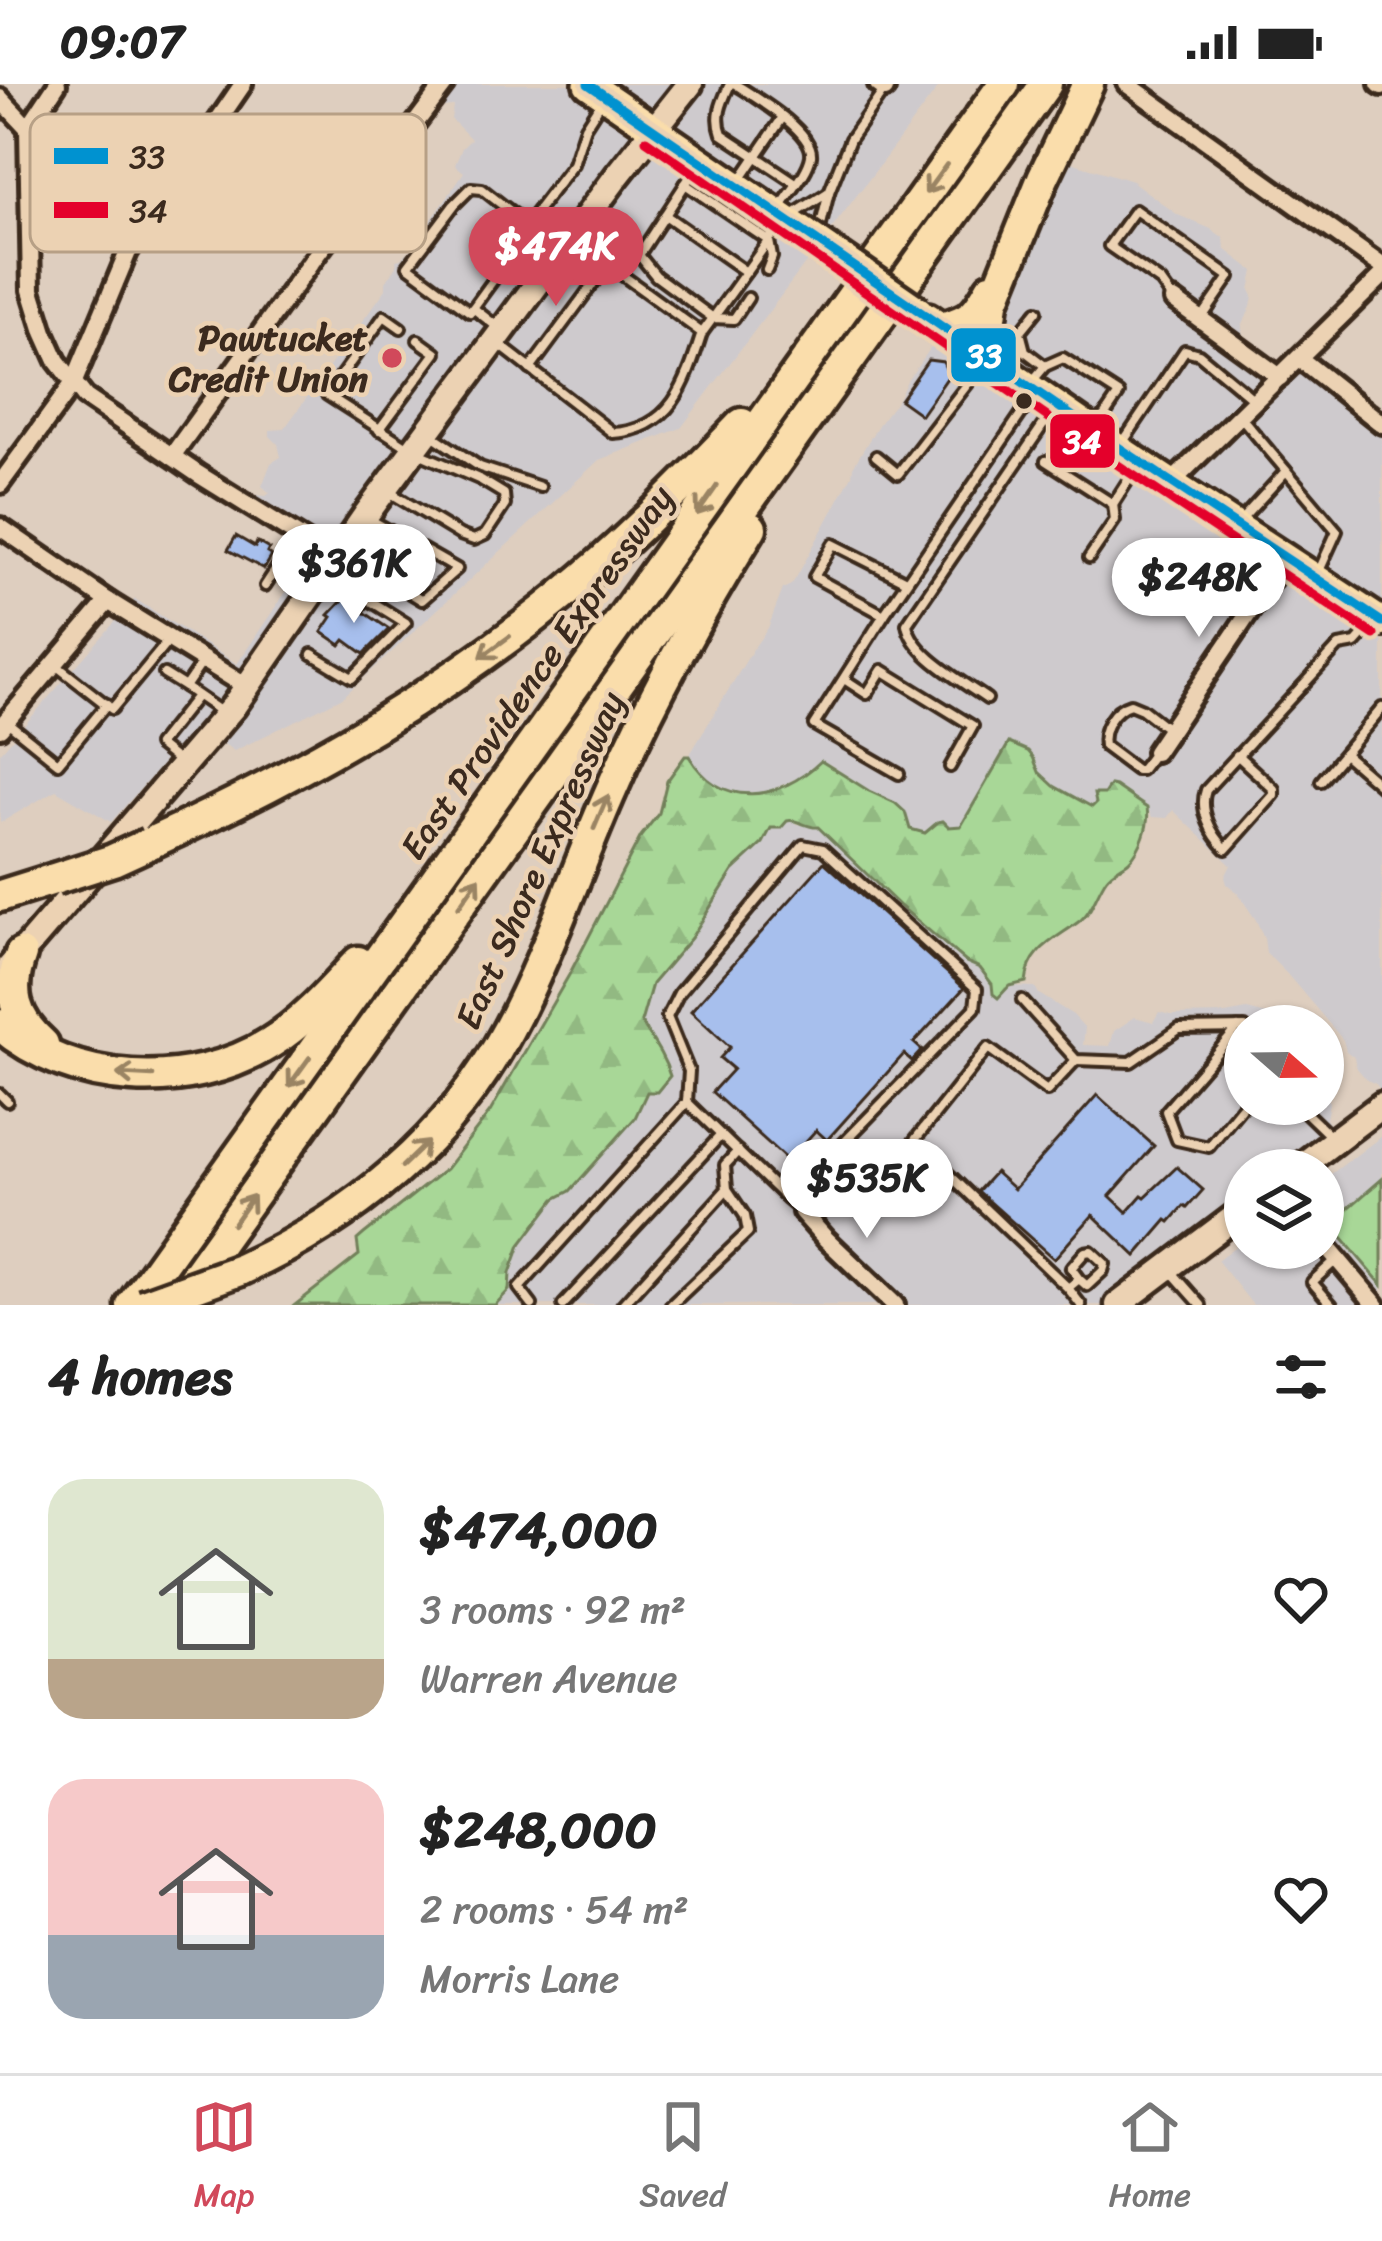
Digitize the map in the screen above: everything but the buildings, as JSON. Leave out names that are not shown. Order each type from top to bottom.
[{"type":"highway","name":"East Providence Expressway","points":[[132,1305],[1004,84]]},
{"type":"highway","name":"East Providence Expressway","points":[[175,1305],[1046,84]]},
{"type":"highway","points":[[993,362],[989,318],[995,295],[1088,84]]},
{"type":"highway","points":[[931,320],[964,322],[977,314],[1015,248]]},
{"type":"highway","name":"East Shore Expressway","points":[[142,1305],[240,1270],[323,1226],[386,1180],[441,1127],[481,1075],[519,1010],[618,773],[669,669],[879,317]]},
{"type":"highway","points":[[0,896],[113,860],[272,786],[361,737],[508,638],[652,515],[824,336]]},
{"type":"highway","points":[[0,1025],[30,1048],[108,1073],[180,1074],[238,1060],[272,1042],[312,1011],[440,874]]},
{"type":"highway","points":[[21,954],[12,990],[16,1011],[29,1031],[62,1060]]},
{"type":"main road","points":[[0,979],[226,716],[365,516],[586,216],[690,84]]},
{"type":"main road","points":[[596,88],[655,128],[691,182],[720,200],[791,229],[993,362],[1041,388],[1130,456],[1380,620]]},
{"type":"main road","points":[[1324,1149],[1382,1105]]},
{"type":"main road","points":[[1118,1305],[1224,1225]]},
{"type":"street","points":[[37,114],[57,84]]},
{"type":"street","points":[[222,114],[243,84]]},
{"type":"street","points":[[422,114],[445,84]]},
{"type":"street","points":[[1126,84],[1382,266]]},
{"type":"street","points":[[0,98],[28,128]]},
{"type":"street","points":[[30,125],[30,236]]},
{"type":"street","points":[[30,252],[31,290],[44,332],[85,398],[335,558]]},
{"type":"street","points":[[0,484],[73,384],[128,252]]},
{"type":"street","points":[[172,456],[319,252]]},
{"type":"street","points":[[1172,483],[1382,276]]},
{"type":"street","points":[[1174,300],[1280,377]]},
{"type":"street","points":[[1299,358],[1382,424]]},
{"type":"street","points":[[0,527],[247,687]]},
{"type":"street","points":[[1155,752],[1286,558]]},
{"type":"street","points":[[3,725],[108,601]]},
{"type":"street","points":[[795,1206],[895,1305]]},
{"type":"street","points":[[1344,1267],[1376,1305]]},
{"type":"lane","points":[[791,229],[796,183],[810,161],[807,139],[733,84],[719,110],[722,134],[796,183]]},
{"type":"lane","points":[[472,308],[530,369],[613,433],[637,432],[661,418],[690,371],[702,333],[746,272],[829,192],[850,139],[884,86]]},
{"type":"lane","points":[[419,252],[408,266],[470,312],[573,164],[596,88]]},
{"type":"lane","points":[[720,200],[783,117]]},
{"type":"lane","points":[[691,182],[699,199],[720,200]]},
{"type":"lane","points":[[638,255],[691,182]]},
{"type":"lane","points":[[426,242],[471,188],[482,189],[529,226],[604,269],[618,272],[702,333]]},
{"type":"lane","points":[[767,270],[791,229],[829,192]]},
{"type":"lane","points":[[720,200],[728,219],[748,233],[791,229]]},
{"type":"lane","points":[[668,217],[677,208]]},
{"type":"lane","points":[[1174,300],[1161,282],[1109,246],[1135,210],[1230,278],[1201,319]]},
{"type":"lane","points":[[680,226],[688,215]]},
{"type":"lane","points":[[586,216],[713,318],[734,319],[748,298]]},
{"type":"lane","points":[[668,217],[746,272]]},
{"type":"lane","points":[[694,235],[701,224]]},
{"type":"lane","points":[[709,245],[716,235]]},
{"type":"lane","points":[[720,253],[727,242]]},
{"type":"lane","points":[[729,260],[736,250]]},
{"type":"lane","points":[[530,369],[604,269]]},
{"type":"lane","points":[[1037,311],[1020,332],[1041,388]]},
{"type":"lane","points":[[401,328],[384,316],[327,395],[379,430],[540,487]]},
{"type":"lane","points":[[379,430],[436,353],[418,340]]},
{"type":"lane","points":[[1089,558],[1114,520],[1113,504],[1130,456],[1178,356],[1185,350],[1199,353],[1255,401]]},
{"type":"lane","points":[[899,774],[814,725],[906,581],[1063,358],[1119,394],[1094,431]]},
{"type":"lane","points":[[876,456],[898,474],[993,362]]},
{"type":"lane","points":[[987,699],[917,648],[907,623],[1041,388]]},
{"type":"lane","points":[[1240,416],[1337,531],[1316,578]]},
{"type":"lane","points":[[385,489],[460,535],[474,540],[484,535],[506,505],[504,494],[421,442]]},
{"type":"lane","points":[[1046,461],[1113,504]]},
{"type":"lane","points":[[1236,526],[1286,471]]},
{"type":"lane","points":[[335,558],[422,600],[457,569],[365,516]]},
{"type":"lane","points":[[266,586],[298,536]]},
{"type":"lane","points":[[884,615],[814,577],[833,544],[906,581]]},
{"type":"lane","points":[[312,653],[352,678],[406,623],[353,590],[335,558]]},
{"type":"lane","points":[[1238,755],[1274,795],[1226,849],[1215,837],[1203,796],[1238,755],[1339,646],[1356,643],[1380,620]]},
{"type":"lane","points":[[55,664],[112,709],[170,639]]},
{"type":"lane","points":[[184,687],[204,660]]},
{"type":"lane","points":[[844,679],[867,694],[882,670],[973,726],[950,767]]},
{"type":"lane","points":[[164,674],[226,716]]},
{"type":"lane","points":[[184,766],[158,746],[197,696]]},
{"type":"lane","points":[[3,725],[58,763],[107,704]]},
{"type":"lane","points":[[1155,752],[1142,770],[1136,770],[1104,746],[1105,726],[1122,706],[1130,704],[1169,730]]},
{"type":"lane","points":[[1321,781],[1382,708]]},
{"type":"lane","points":[[1343,754],[1382,787]]},
{"type":"lane","points":[[532,1305],[519,1288],[687,1102],[688,1071],[667,1017],[679,993],[803,845],[823,849],[976,989],[975,1008],[795,1206],[687,1102]]},
{"type":"lane","points":[[1022,1000],[1076,1060],[1131,1062],[1179,1029],[1224,1028]]},
{"type":"lane","points":[[1224,1047],[1166,1112],[1177,1139],[1209,1147],[1227,1125]]},
{"type":"lane","points":[[1076,1060],[1047,1091],[988,1048],[914,1142],[1081,1305]]},
{"type":"lane","points":[[1320,1125],[1334,1141]]},
{"type":"lane","points":[[563,1305],[721,1135]]},
{"type":"lane","points":[[670,1305],[748,1232],[745,1216],[727,1190],[725,1165],[738,1151]]},
{"type":"lane","points":[[622,1305],[727,1190]]},
{"type":"lane","points":[[1091,1251],[1105,1264],[1103,1271],[1087,1286],[1079,1279],[1071,1268],[1091,1251]]},
{"type":"lane","points":[[1168,1269],[1197,1304]]},
{"type":"lane","points":[[1326,1269],[1312,1282],[1332,1305]]},
{"type":"lane","points":[[1068,1288],[1079,1279]]},
{"type":"shaded area","points":[[442,84],[941,84],[681,428],[599,460],[343,697],[234,751],[197,725],[111,822],[56,790],[0,823],[0,753],[135,599],[237,664],[310,556],[297,537],[233,495],[234,486],[256,495],[270,493],[262,486],[271,463],[281,457],[270,430],[284,429],[386,289],[396,260],[408,252],[426,252],[426,228],[464,172],[455,165],[471,139],[451,119],[453,106],[441,107],[426,127],[426,114],[421,114]]},
{"type":"shaded area","points":[[1068,161],[1132,181],[1178,215],[1224,238],[1225,249],[1254,271],[1251,306],[1243,333],[1234,340],[1277,373],[1298,354],[1382,423],[1382,1092],[1346,1051],[1344,1005],[1313,1005],[1266,953],[1256,920],[1227,884],[1231,865],[1173,810],[1167,818],[1152,817],[1116,786],[1092,807],[1054,786],[1009,743],[961,826],[949,828],[939,822],[925,833],[914,832],[895,803],[829,764],[766,792],[732,794],[700,775],[689,756],[768,628],[783,589],[796,578],[853,467],[930,349],[948,333],[1005,370],[1014,351],[1006,332],[1006,298]]},
{"type":"shaded area","points":[[793,819],[818,827],[901,907],[980,968],[993,994],[997,997],[1009,986],[1035,987],[1085,1028],[1083,1045],[1110,1046],[1114,1031],[1135,1017],[1153,1022],[1159,1012],[1224,1014],[1224,1125],[1332,1128],[1314,1149],[1224,1149],[1224,1225],[1112,1305],[495,1305],[509,1290],[520,1245],[556,1199],[570,1191],[635,1118],[647,1092],[668,1068],[640,1022],[652,984],[679,953],[733,871],[763,843],[771,828]]},
{"type":"shaded area","points":[[1382,1136],[1382,1305],[1253,1305],[1224,1269],[1344,1269],[1344,1164]]},
{"type":"green space","points":[[1009,743],[1028,751],[1039,772],[1054,786],[1092,807],[1094,794],[1104,794],[1110,785],[1147,808],[1148,815],[1133,856],[1108,876],[1085,916],[1038,952],[1026,982],[1009,986],[998,998],[980,968],[966,962],[901,907],[818,827],[791,820],[781,828],[771,828],[763,843],[733,871],[691,938],[652,984],[641,1022],[670,1076],[657,1092],[647,1092],[635,1118],[570,1191],[555,1199],[520,1245],[509,1290],[495,1305],[295,1305],[359,1255],[357,1240],[446,1169],[490,1112],[641,836],[659,813],[667,781],[685,756],[717,785],[752,794],[788,784],[821,761],[895,803],[905,812],[910,829],[925,833],[943,821],[949,827],[961,826]]},
{"type":"green space","points":[[1382,1179],[1382,1285],[1344,1240],[1344,1212]]},
{"type":"transit line","name":"33","points":[[588,84],[1382,622]]},
{"type":"transit line","name":"34","points":[[646,140],[1085,443],[1374,635]]},
{"type":"place","name":"Pawtucket Credit Union","points":[[392,358]]}]
